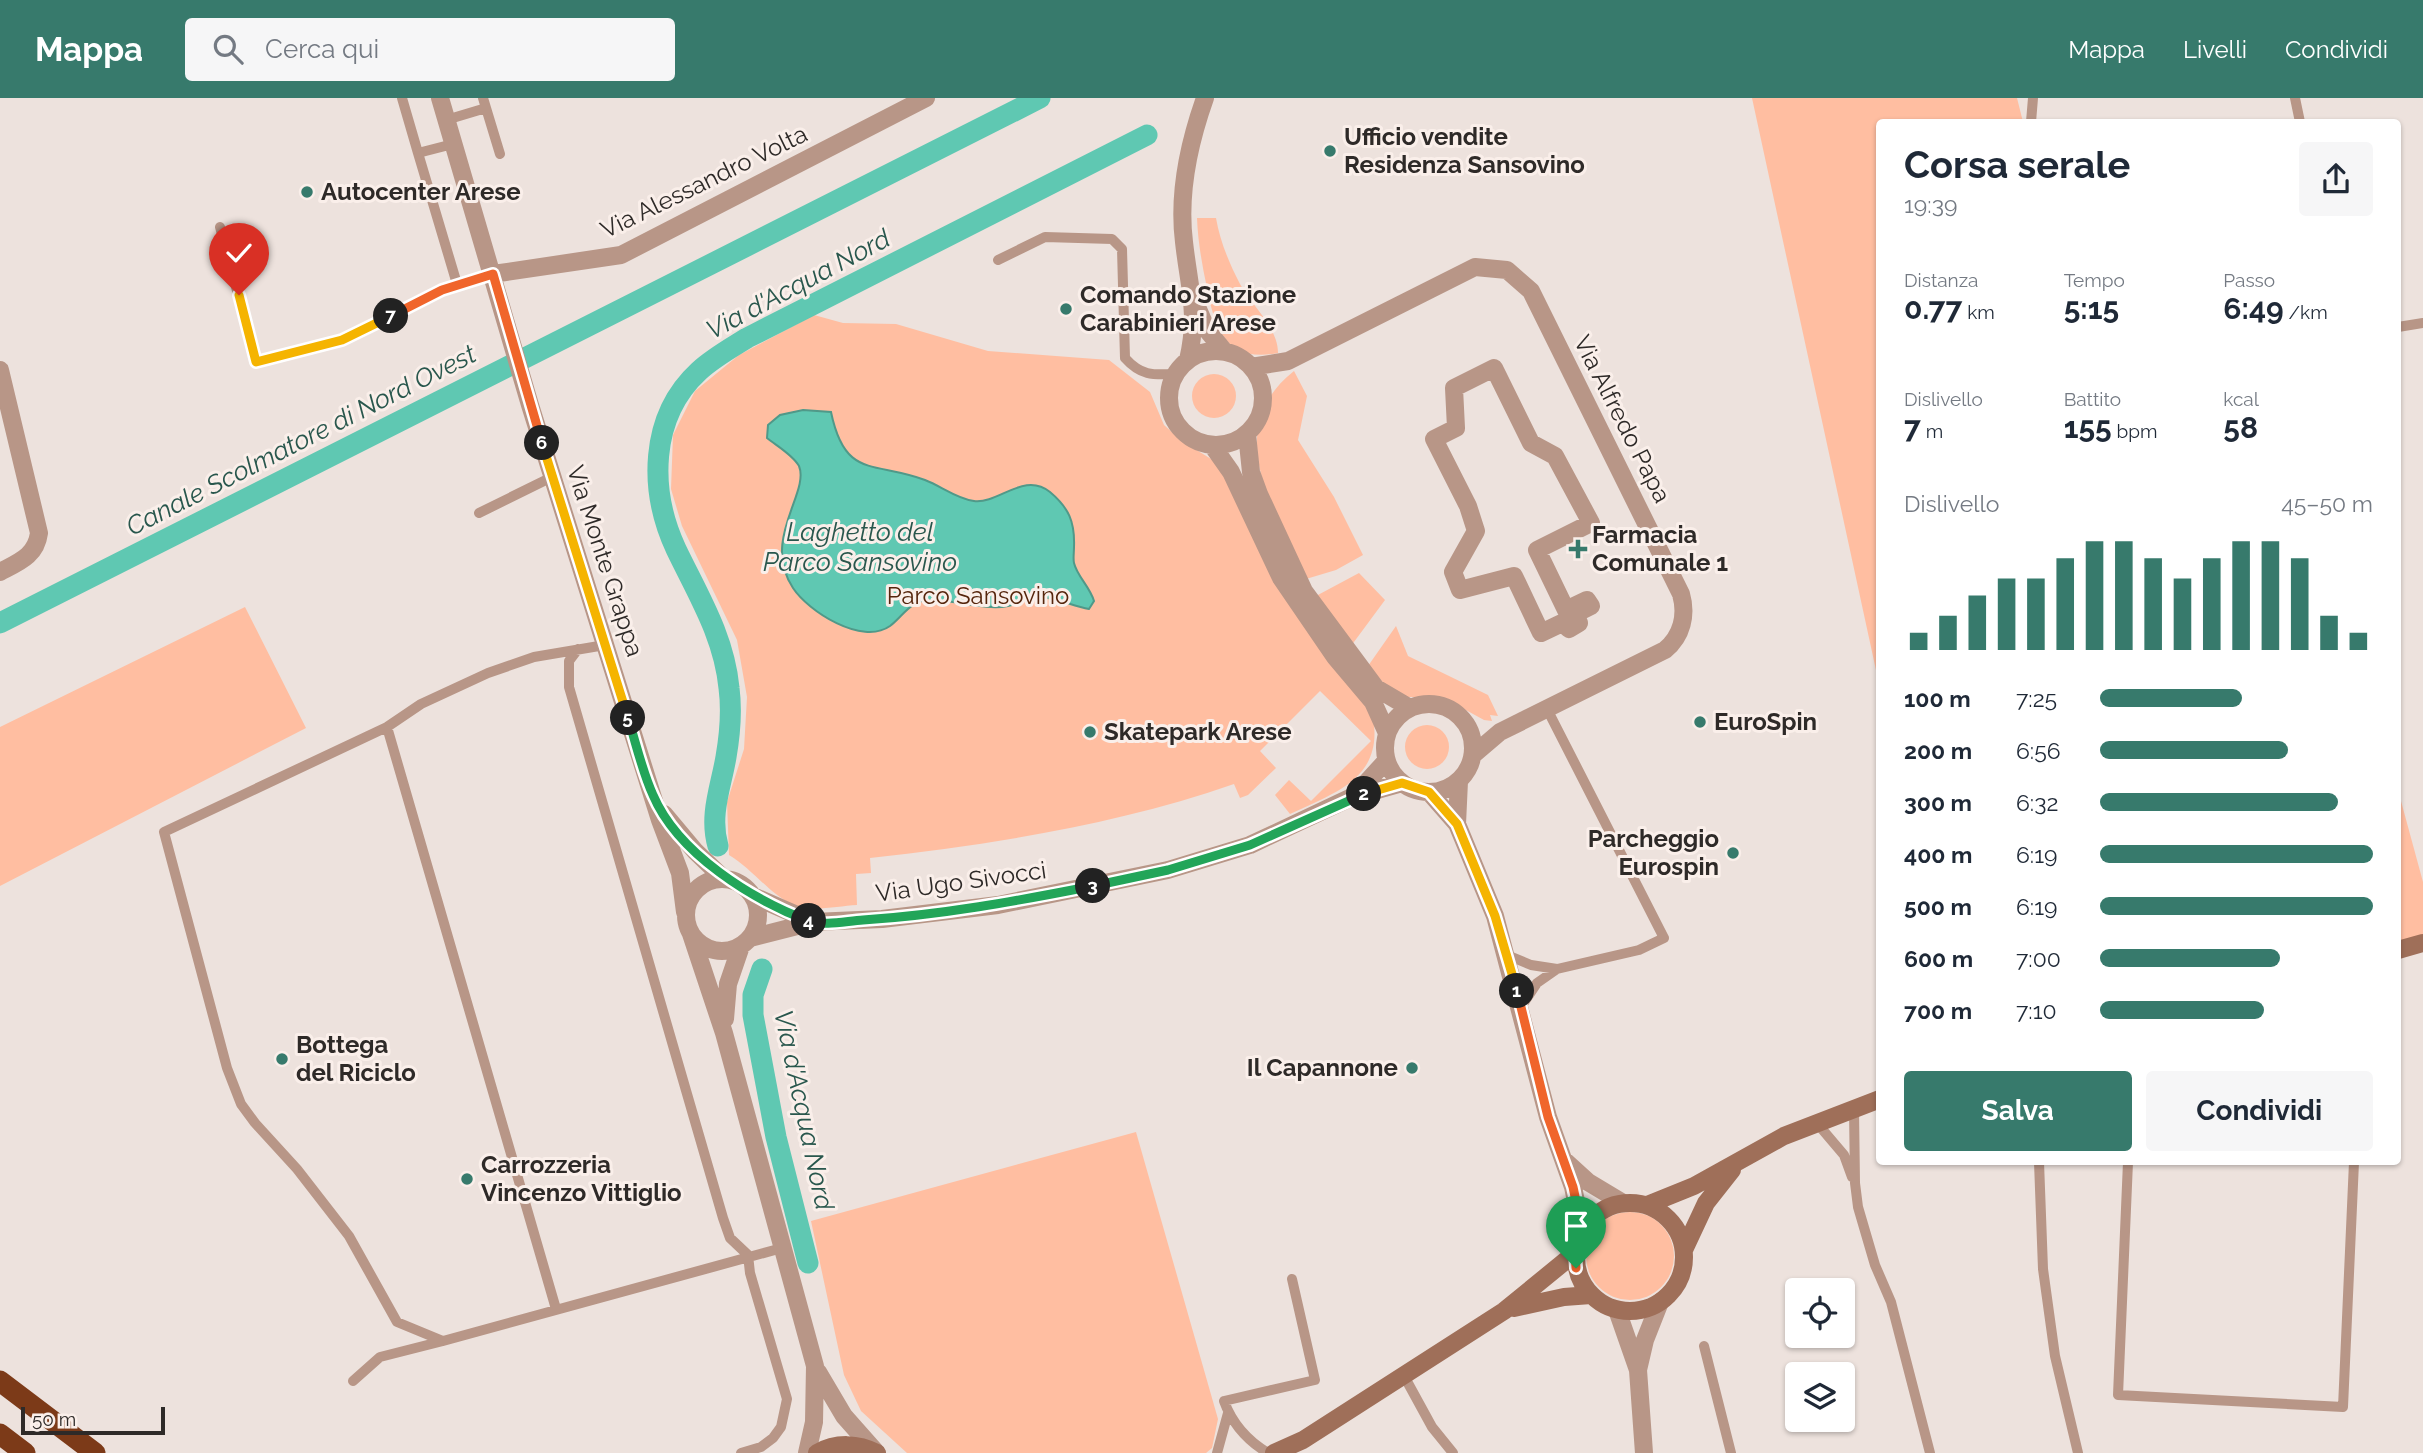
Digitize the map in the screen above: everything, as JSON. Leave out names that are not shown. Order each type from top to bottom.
[{"type":"highway","points":[[0,1381],[95,1453]]},
{"type":"highway","points":[[0,1434],[25,1453]]},
{"type":"street","name":"Via Monte Grappa","points":[[440,98],[552,477],[680,873],[685,912]]},
{"type":"street","name":"Via Alessandro Volta","points":[[493,274],[621,255],[926,98]]},
{"type":"street","points":[[1188,360],[1194,335],[1195,303],[1184,240],[1186,171],[1196,124],[1205,98]]},
{"type":"street","name":"Via Alfredo Papa","points":[[1251,367],[1288,361],[1475,267],[1507,270],[1531,291],[1671,571],[1684,606],[1680,630],[1665,650],[1500,732],[1473,755]]},
{"type":"street","points":[[1195,303],[1207,330],[1225,352]]},
{"type":"street","points":[[1212,351],[1225,352],[1239,357],[1251,367],[1263,390],[1263,406],[1257,422],[1247,434],[1236,441],[1212,445],[1190,437],[1174,420],[1169,397],[1175,374],[1188,360],[1212,351]]},
{"type":"street","name":"Via Alfredo Papa","points":[[1263,390],[1288,361]]},
{"type":"street","points":[[1494,368],[1531,443],[1555,456],[1591,523],[1537,550],[1566,610],[1587,600],[1591,606],[1575,614],[1579,623],[1569,629],[1562,623],[1541,634],[1514,576],[1460,590],[1453,572],[1476,531],[1468,506],[1434,439],[1456,428],[1454,388],[1494,368]]},
{"type":"street","points":[[0,370],[39,533],[36,546],[29,555],[0,572]]},
{"type":"street","points":[[1247,434],[1251,472],[1304,591],[1377,688],[1410,708]]},
{"type":"street","points":[[1212,445],[1231,472],[1281,578],[1335,657],[1373,702],[1387,733],[1386,761],[1402,783],[1429,792],[1457,824],[1507,955],[1548,1117],[1573,1187],[1582,1230]]},
{"type":"street","points":[[1387,733],[1399,715],[1410,708],[1437,704],[1451,709],[1469,727],[1500,732]]},
{"type":"street","points":[[1457,824],[1459,781],[1473,755],[1469,727]]},
{"type":"street","name":"Via Ugo Sivocci","points":[[1352,797],[1386,761]]},
{"type":"street","points":[[1429,792],[1450,787],[1459,781]]},
{"type":"street","name":"Via Ugo Sivocci","points":[[746,942],[813,922],[882,919],[998,905],[1168,870],[1250,845],[1352,797],[1402,783]]},
{"type":"street","name":"Via Monte Grappa","points":[[653,796],[679,834],[724,879]]},
{"type":"street","points":[[724,1033],[728,984],[758,917],[753,895],[741,884],[724,879],[713,880],[694,892],[685,912],[724,1033],[815,1366],[844,1416],[876,1452]]},
{"type":"street","name":"Via Ugo Sivocci","points":[[753,895],[813,922]]},
{"type":"street","points":[[691,934],[698,943],[719,951],[746,942]]},
{"type":"street","points":[[2401,949],[2423,943]]},
{"type":"street","points":[[1742,1160],[1706,1203],[1684,1250],[1680,1280],[1660,1302],[1647,1309],[1617,1310],[1591,1295],[1581,1283],[1575,1252],[1582,1230],[1592,1217],[1623,1203],[1647,1205],[1694,1186],[1784,1136],[1876,1101]]},
{"type":"street","points":[[1563,1159],[1588,1182],[1623,1203]]},
{"type":"street","points":[[1647,1205],[1672,1222],[1684,1250]]},
{"type":"street","points":[[1274,1453],[1303,1440],[1504,1311],[1575,1252]]},
{"type":"street","points":[[1504,1311],[1540,1301],[1591,1295]]},
{"type":"street","points":[[1638,1370],[1645,1340],[1660,1302]]},
{"type":"street","points":[[1617,1310],[1638,1370],[1644,1453]]},
{"type":"street","points":[[807,1453],[814,1422],[815,1366]]},
{"type":"street","points":[[817,1453],[838,1445],[857,1446],[876,1452]]},
{"type":"lane","points":[[402,98],[457,284]]},
{"type":"lane","points":[[2031,119],[2033,98]]},
{"type":"lane","points":[[2295,98],[2299,119]]},
{"type":"lane","points":[[446,120],[484,103],[500,154]]},
{"type":"lane","points":[[418,153],[453,144]]},
{"type":"lane","points":[[220,227],[256,362],[342,340],[457,284],[493,274]]},
{"type":"lane","points":[[999,261],[1045,237],[1112,239],[1122,249],[1125,358],[1135,370],[1148,376],[1175,374]]},
{"type":"lane","points":[[2401,327],[2423,323]]},
{"type":"lane","points":[[479,513],[552,477]]},
{"type":"lane","points":[[443,1341],[397,1322],[349,1236],[241,1104],[226,1068],[164,832],[387,727],[421,704],[488,673],[534,657],[606,645]]},
{"type":"lane","points":[[579,649],[569,661],[569,688],[723,1218],[730,1238],[748,1255],[787,1399],[781,1427],[773,1438],[761,1447],[741,1453]]},
{"type":"lane","points":[[1507,955],[1531,965],[1557,969],[1639,950],[1664,938],[1547,709]]},
{"type":"lane","points":[[387,727],[556,1309]]},
{"type":"lane","points":[[1521,1007],[1537,983],[1557,969]]},
{"type":"lane","points":[[1854,1109],[1855,1183]]},
{"type":"lane","points":[[1816,1122],[1844,1155],[1855,1183],[1875,1265],[1891,1302],[1930,1453]]},
{"type":"lane","points":[[2039,1165],[2043,1269],[2054,1356],[2078,1453]]},
{"type":"lane","points":[[2128,1165],[2118,1395],[2343,1407],[2354,1165]]},
{"type":"lane","points":[[352,1381],[380,1357],[748,1255],[782,1248]]},
{"type":"lane","points":[[1268,1453],[1247,1438],[1228,1413],[1224,1401],[1315,1380],[1292,1279]]},
{"type":"lane","points":[[1704,1346],[1731,1453]]},
{"type":"lane","points":[[1404,1374],[1432,1427],[1453,1453]]},
{"type":"lane","points":[[1217,1453],[1228,1413]]},
{"type":"green space","points":[[1752,98],[2017,98],[2022,119],[1876,119],[1876,670]]},
{"type":"green space","points":[[1197,218],[1216,218],[1232,268],[1245,293],[1274,335],[1278,353],[1247,353],[1235,348],[1220,330],[1205,279]]},
{"type":"green space","name":"Parco Sansovino","points":[[814,315],[843,323],[896,324],[988,351],[1109,360],[1150,392],[1164,425],[1182,441],[1216,462],[1372,712],[1375,734],[1372,752],[1355,779],[1325,798],[1290,814],[1275,795],[1289,780],[1311,801],[1371,741],[1320,691],[1260,751],[1276,768],[1248,795],[1240,798],[1234,784],[1100,822],[1009,839],[870,858],[871,873],[856,874],[857,905],[798,907],[775,893],[729,855],[727,802],[744,749],[747,697],[737,640],[682,526],[671,489],[673,435],[695,391],[739,355]]},
{"type":"green space","points":[[1294,371],[1307,396],[1298,440],[1334,497],[1363,555],[1336,570],[1306,579],[1269,500],[1257,445],[1260,419],[1272,394]]},
{"type":"green space","points":[[1214,374],[1223,375],[1230,380],[1235,387],[1235,405],[1230,412],[1223,417],[1214,418],[1205,417],[1198,412],[1193,405],[1192,396],[1193,387],[1198,380],[1205,375]]},
{"type":"green space","points":[[1359,573],[1385,600],[1351,646],[1316,596]]},
{"type":"green space","points":[[245,607],[306,728],[0,886],[0,727]]},
{"type":"green space","points":[[1396,626],[1408,656],[1488,695],[1498,716],[1490,715],[1492,721],[1484,720],[1442,697],[1405,697],[1388,688],[1368,666]]},
{"type":"green space","points":[[1427,725],[1436,726],[1443,731],[1448,738],[1448,756],[1443,763],[1436,768],[1427,769],[1418,768],[1411,763],[1406,756],[1405,747],[1406,738],[1411,731],[1418,726]]},
{"type":"green space","points":[[2401,801],[2423,882],[2423,937],[2401,943]]},
{"type":"green space","points":[[1136,1132],[1218,1419],[1212,1448],[1206,1453],[907,1453],[861,1411],[844,1375],[811,1221]]},
{"type":"green space","points":[[1630,1212],[1655,1219],[1667,1231],[1674,1256],[1667,1281],[1655,1293],[1630,1300],[1605,1293],[1593,1281],[1586,1256],[1593,1231],[1605,1219]]},
{"type":"water","name":"Laghetto del Parco Sansovino","points":[[803,410],[831,412],[844,448],[853,458],[876,468],[925,480],[961,498],[983,501],[1021,486],[1031,485],[1040,486],[1050,492],[1062,504],[1072,523],[1074,563],[1094,601],[1089,609],[1038,597],[999,607],[928,600],[911,606],[890,626],[865,632],[851,629],[823,615],[800,597],[785,570],[782,552],[784,535],[801,477],[796,462],[767,438],[768,425],[780,415]]},
{"type":"waterway","name":"Canale Scolmatore di Nord Ovest","points":[[0,623],[1040,98]]},
{"type":"waterway","name":"Via d'Acqua Nord","points":[[718,846],[715,812],[730,722],[726,669],[709,616],[667,527],[658,479],[663,432],[683,389],[704,366],[747,338],[1147,135]]},
{"type":"waterway","name":"Via d'Acqua Nord","points":[[762,969],[753,995],[753,1015],[776,1137],[808,1263]]},
{"type":"place","name":"Ufficio vendite Residenza Sansovino","points":[[1330,151]]},
{"type":"place","name":"Autocenter Arese","points":[[307,192]]},
{"type":"place","name":"Comando Stazione Carabinieri Arese","points":[[1066,309]]},
{"type":"place","name":"Farmacia Comunale 1","points":[[1578,549]]},
{"type":"place","name":"EuroSpin","points":[[1700,722]]},
{"type":"place","name":"Skatepark Arese","points":[[1090,732]]},
{"type":"place","name":"Parcheggio Eurospin","points":[[1733,853]]},
{"type":"place","name":"Bottega del Riciclo","points":[[282,1059]]},
{"type":"place","name":"Il Capannone","points":[[1412,1068]]},
{"type":"place","name":"Carrozzeria Vincenzo Vittiglio","points":[[467,1179]]},
{"type":"route","points":[[239,295],[256,362],[302,348],[342,340],[442,290],[493,274],[530,405],[653,796],[679,834],[724,879],[741,884],[753,895],[793,915],[813,922],[828,922],[882,919],[998,905],[1168,870],[1250,845],[1316,817],[1352,797],[1402,783],[1419,791],[1429,792],[1457,824],[1495,916],[1548,1117],[1573,1187],[1582,1230],[1575,1252],[1576,1268]]}]
